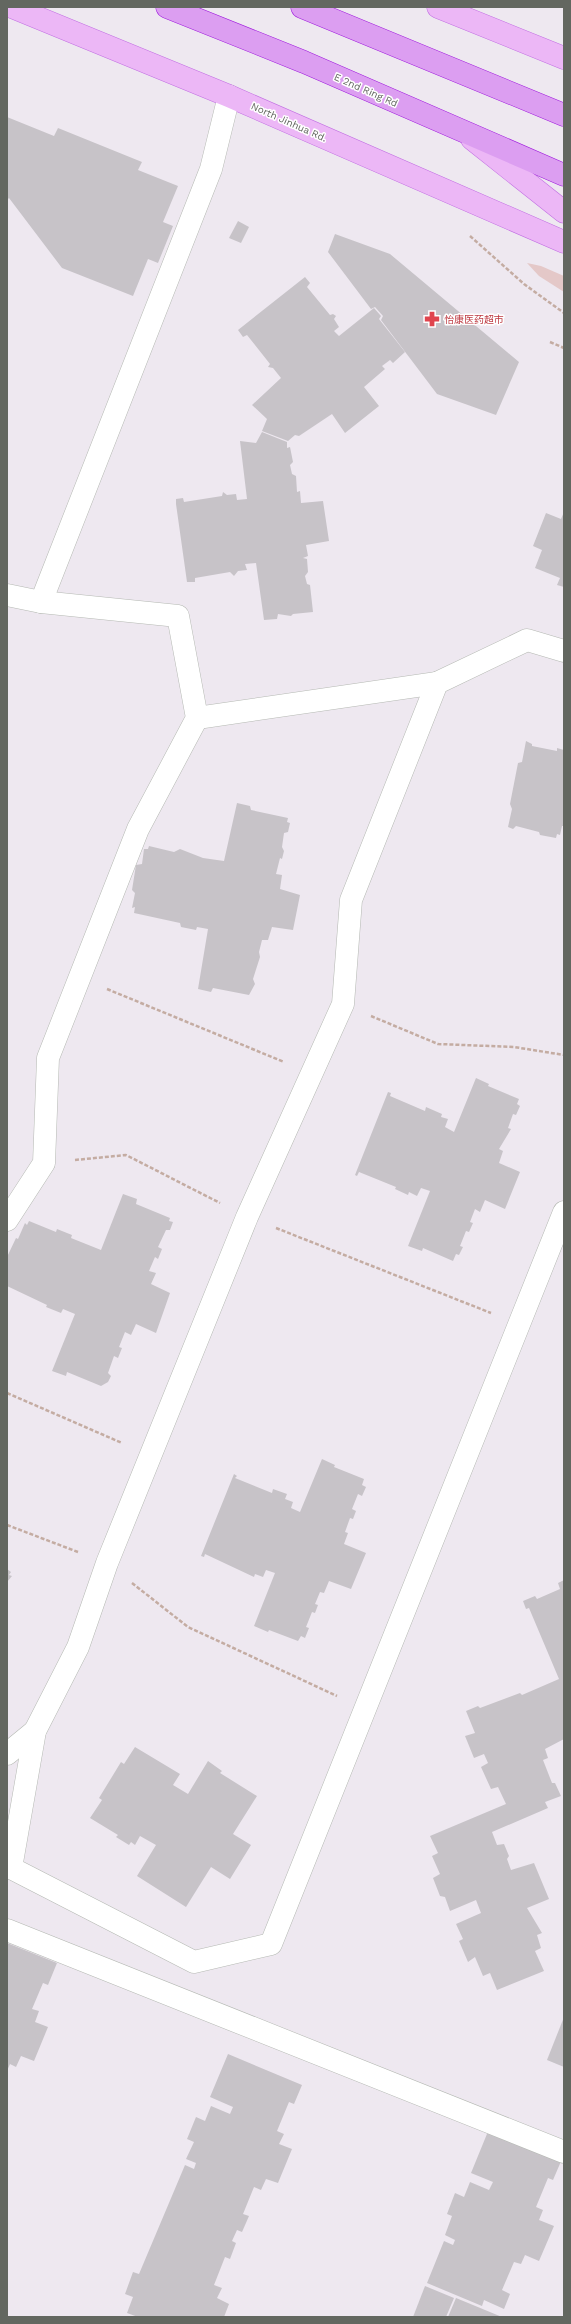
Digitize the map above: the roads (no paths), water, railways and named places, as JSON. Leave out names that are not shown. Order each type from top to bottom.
[{"type":"highway","name":"E 2nd Ring Rd","points":[[167,7],[304,62],[466,134],[564,175]]},
{"type":"highway","points":[[302,7],[564,115]]},
{"type":"main road","name":"North Jinhua Rd.","points":[[12,7],[229,96],[564,242]]},
{"type":"main road","points":[[438,7],[564,58]]},
{"type":"main road","points":[[466,134],[564,212]]},
{"type":"street","points":[[42,602],[211,169],[229,96]]},
{"type":"street","points":[[7,595],[42,602],[178,616],[196,718],[138,829],[48,1058],[44,1163],[7,1220]]},
{"type":"street","points":[[196,718],[436,683],[527,640],[564,651]]},
{"type":"street","points":[[436,683],[351,900],[343,1004],[246,1217],[107,1563],[78,1647],[35,1731],[9,1867],[194,1962],[271,1944],[564,1212]]},
{"type":"street","points":[[7,1754],[35,1731]]},
{"type":"street","points":[[7,1930],[564,2152]]},
{"type":"place","name":"怡康医药超市","points":[[432,319]]}]
